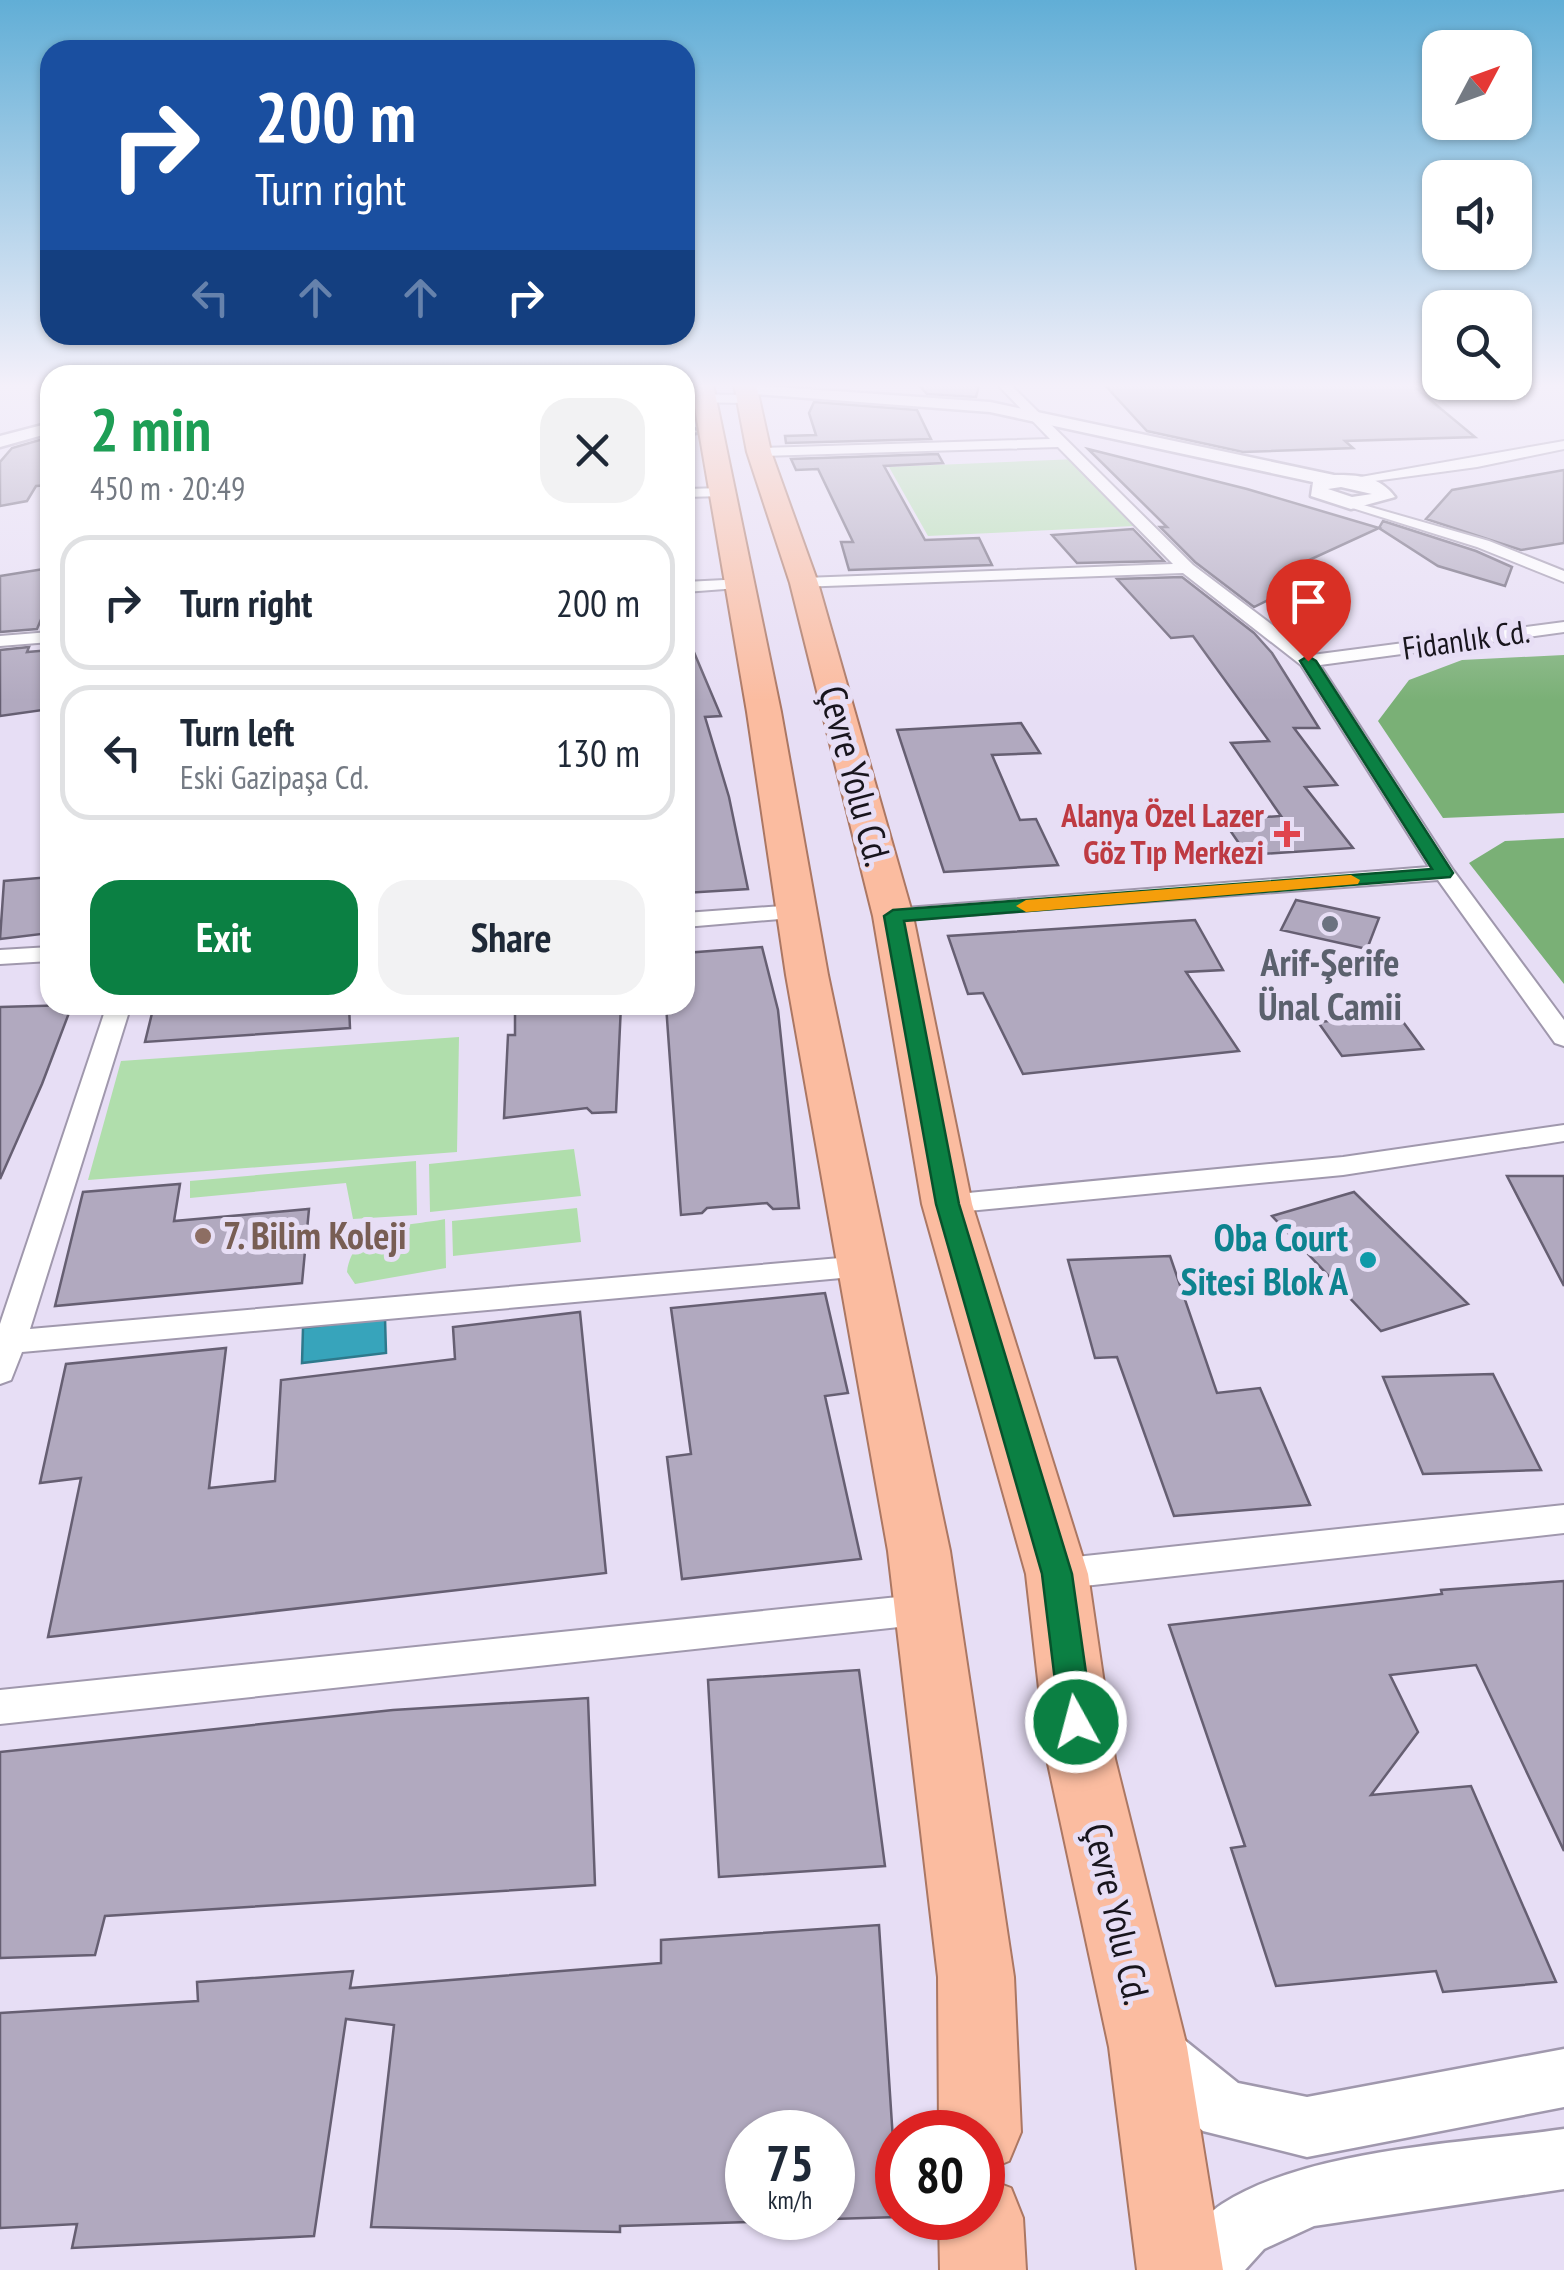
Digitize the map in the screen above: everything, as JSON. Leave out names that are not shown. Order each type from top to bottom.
[{"type":"highway","name":"Çevre Yolu Cd.","points":[[772,490],[804,583],[893,916],[948,1204],[1057,1574],[1082,1759],[1148,2047],[1180,2270]]},
{"type":"highway","name":"Çevre Yolu Cd.","points":[[704,493],[738,583],[764,712],[796,912],[927,1609],[976,1977],[979,2110]]},
{"type":"highway","points":[[982,2240],[983,2270]]},
{"type":"street","points":[[1108,490],[1187,568],[1308,661],[1444,873],[1564,1038]]},
{"type":"street","points":[[1338,490],[1352,503],[1483,544],[1564,577]]},
{"type":"street","points":[[1379,490],[1385,496],[1564,566]]},
{"type":"street","points":[[1352,503],[1411,490]]},
{"type":"street","points":[[804,583],[1187,568]]},
{"type":"street","points":[[695,586],[738,583]]},
{"type":"street","name":"Fidanlık Cd.","points":[[1308,661],[1564,627]]},
{"type":"street","points":[[0,640],[40,638]]},
{"type":"street","points":[[893,916],[1444,873]]},
{"type":"street","points":[[695,919],[796,912]]},
{"type":"street","points":[[0,957],[40,955]]},
{"type":"street","points":[[116,1015],[3,1353],[862,1266]]},
{"type":"street","points":[[948,1204],[1344,1166],[1564,1133]]},
{"type":"street","points":[[1057,1574],[1564,1519]]},
{"type":"street","points":[[0,1707],[927,1609]]},
{"type":"street","points":[[1148,2047],[1224,2110],[1307,2128],[1564,2078]]},
{"type":"street","points":[[1204,2270],[1242,2228],[1311,2196],[1564,2159]]},
{"type":"green space","points":[[902,490],[1104,490],[1134,526],[928,536]]},
{"type":"green space","points":[[1564,655],[1564,813],[1443,818],[1378,721],[1409,680],[1462,660]]},
{"type":"green space","points":[[1564,838],[1564,984],[1469,863],[1505,841]]},
{"type":"green space","points":[[459,1037],[457,1152],[88,1180],[121,1061]]},
{"type":"green space","points":[[574,1149],[581,1196],[430,1212],[429,1164]]},
{"type":"green space","points":[[416,1161],[417,1215],[353,1219],[346,1183],[190,1198],[190,1181]]},
{"type":"green space","points":[[577,1208],[581,1242],[453,1256],[452,1221]]},
{"type":"green space","points":[[445,1219],[446,1268],[355,1284],[347,1272],[360,1244],[371,1236],[398,1226]]},
{"type":"water","points":[[385,1318],[386,1353],[302,1363],[303,1328]]},
{"type":"building","points":[[0,490],[34,490],[27,501],[0,506]]},
{"type":"building","points":[[828,490],[897,490],[925,540],[979,538],[992,565],[849,570],[841,542],[853,542]]},
{"type":"building","points":[[1129,490],[1250,490],[1379,528],[1296,566],[1313,578],[1254,607],[1195,562],[1160,527],[1167,527]]},
{"type":"building","points":[[1452,490],[1564,490],[1564,543],[1521,550],[1426,519]]},
{"type":"building","points":[[1383,521],[1512,567],[1505,586],[1438,566],[1379,528]]},
{"type":"building","points":[[1133,529],[1164,561],[1077,563],[1052,535]]},
{"type":"building","points":[[40,570],[37,629],[0,632],[0,576]]},
{"type":"building","points":[[1182,577],[1254,633],[1272,653],[1319,728],[1294,728],[1337,785],[1305,787],[1353,848],[1247,855],[1223,820],[1281,816],[1231,743],[1269,741],[1193,636],[1171,638],[1117,579]]},
{"type":"building","points":[[29,647],[27,652],[40,651],[40,710],[0,716],[0,650]]},
{"type":"building","points":[[695,655],[721,716],[705,717],[729,797],[748,889],[695,892]]},
{"type":"building","points":[[1021,723],[1040,753],[992,755],[1020,820],[1036,819],[1058,865],[944,872],[897,730]]},
{"type":"building","points":[[40,878],[40,934],[0,939],[4,881]]},
{"type":"building","name":"Arif-Şerife Ünal Camii","points":[[1296,900],[1379,918],[1367,949],[1281,930]]},
{"type":"building","points":[[1195,920],[1223,970],[1186,972],[1239,1051],[1023,1074],[983,993],[968,994],[948,936]]},
{"type":"building","points":[[762,947],[778,1010],[799,1208],[773,1209],[767,1203],[707,1208],[702,1213],[681,1215],[667,1015],[695,1015],[695,952]]},
{"type":"building","points":[[40,1006],[40,1015],[68,1015],[0,1179],[0,1007]]},
{"type":"building","points":[[152,1015],[349,1015],[350,1028],[145,1042]]},
{"type":"building","points":[[515,1015],[621,1015],[616,1112],[592,1113],[587,1108],[504,1118],[508,1035],[515,1035]]},
{"type":"building","points":[[1398,1015],[1423,1049],[1342,1056],[1318,1022]]},
{"type":"building","points":[[1507,1176],[1564,1176],[1564,1286]]},
{"type":"building","points":[[180,1184],[174,1221],[309,1209],[302,1283],[55,1306],[83,1192]]},
{"type":"building","name":"Oba Court Sitesi Blok A","points":[[1354,1192],[1468,1304],[1381,1331],[1272,1216]]},
{"type":"building","points":[[1170,1256],[1217,1393],[1260,1388],[1310,1505],[1174,1516],[1117,1357],[1095,1358],[1068,1260]]},
{"type":"building","points":[[825,1293],[848,1393],[825,1396],[861,1559],[682,1579],[667,1457],[691,1454],[671,1308]]},
{"type":"building","points":[[580,1312],[606,1573],[48,1637],[81,1478],[40,1483],[66,1364],[226,1348],[209,1488],[275,1481],[281,1380],[455,1359],[453,1327]]},
{"type":"building","points":[[1493,1374],[1541,1470],[1423,1474],[1383,1377]]},
{"type":"building","points":[[1564,1581],[1564,1851],[1476,1665],[1390,1675],[1418,1732],[1371,1795],[1471,1786],[1556,1982],[1443,1992],[1436,1971],[1276,1986],[1231,1848],[1245,1846],[1169,1625],[1442,1594],[1441,1590]]},
{"type":"building","points":[[859,1670],[885,1866],[719,1877],[708,1680]]},
{"type":"building","points":[[588,1698],[595,1885],[105,1916],[95,1955],[0,1958],[0,1752],[393,1710]]},
{"type":"building","points":[[879,1925],[891,2110],[875,2110],[875,2218],[855,2218],[855,2110],[725,2110],[725,2223],[620,2226],[620,2232],[371,2227],[394,2025],[346,2019],[314,2236],[72,2248],[77,2224],[0,2228],[0,2013],[198,2001],[197,1982],[353,1971],[350,1988],[661,1963],[661,1940]]},
{"type":"slow traffic","points":[[1026,906],[1351,880]]},
{"type":"place","name":"Alanya Özel Lazer Göz Tıp Merkezi","points":[[1287,834]]},
{"type":"place","name":"Arif-Şerife Ünal Camii","points":[[1330,924]]},
{"type":"place","name":"7. Bilim Koleji","points":[[203,1236]]},
{"type":"place","name":"Oba Court Sitesi Blok A","points":[[1368,1260]]},
{"type":"route","points":[[1076,1722],[1057,1574],[948,1204],[893,916],[1444,873],[1308,661]]}]
